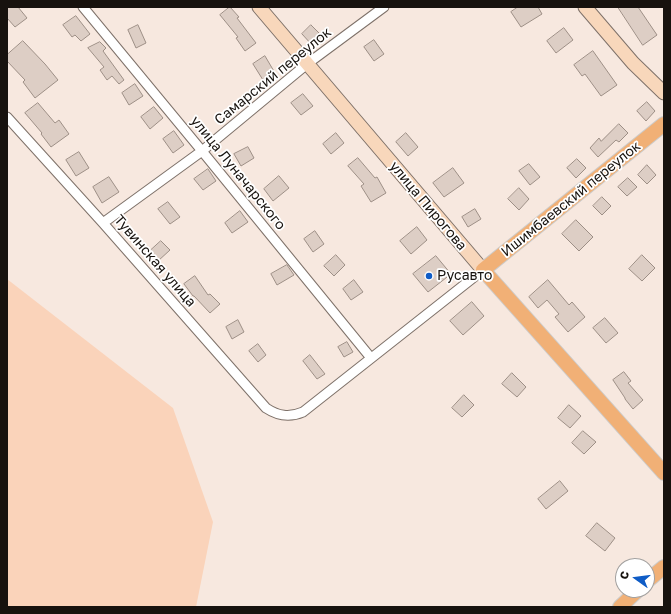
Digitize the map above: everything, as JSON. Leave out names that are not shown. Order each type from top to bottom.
[{"type":"main road","name":"улица Пирогова","points":[[259,7],[483,270],[664,473]]},
{"type":"main road","points":[[585,7],[633,63],[664,93]]},
{"type":"main road","name":"Ишимбаевский переулок","points":[[483,270],[664,124]]},
{"type":"main road","points":[[655,574],[664,567]]},
{"type":"main road","points":[[620,607],[630,598]]},
{"type":"street","name":"улица Луначарского","points":[[83,7],[371,358]]},
{"type":"street","name":"Самарский переулок","points":[[103,223],[202,151],[308,64],[384,7]]},
{"type":"street","name":"Тувинская улица","points":[[7,117],[103,223],[266,408],[275,414],[287,416]]},
{"type":"street","name":"Ишимбаевский переулок","points":[[287,416],[303,412],[483,270]]},
{"type":"shaded area","points":[[7,279],[173,408],[213,522],[196,607],[7,607]]},
{"type":"building","points":[[7,7],[18,7],[27,18],[15,27],[7,18]]},
{"type":"building","points":[[230,7],[239,17],[237,18],[256,43],[245,51],[236,38],[238,37],[220,15]]},
{"type":"building","points":[[518,7],[538,7],[542,14],[521,27],[511,12]]},
{"type":"building","points":[[618,7],[638,7],[657,35],[643,45]]},
{"type":"building","points":[[76,16],[90,34],[81,41],[75,35],[72,37],[63,25]]},
{"type":"building","points":[[138,25],[146,43],[136,48],[128,30]]},
{"type":"building","points":[[311,25],[322,36],[312,45],[302,34]]},
{"type":"building","points":[[564,28],[573,40],[556,53],[547,41]]},
{"type":"building","points":[[374,40],[384,54],[374,61],[364,47]]},
{"type":"building","points":[[23,41],[58,80],[35,98],[23,82],[25,80],[7,61],[7,55]]},
{"type":"building","points":[[100,42],[106,48],[103,51],[124,80],[119,84],[112,76],[107,80],[100,70],[104,67],[88,48]]},
{"type":"building","points":[[593,51],[617,85],[601,96],[585,74],[582,76],[574,65]]},
{"type":"building","points":[[265,56],[275,73],[263,80],[253,64]]},
{"type":"building","points":[[135,84],[143,96],[129,105],[122,93]]},
{"type":"building","points":[[303,94],[313,106],[301,115],[291,103]]},
{"type":"building","points":[[647,102],[655,111],[646,121],[637,111]]},
{"type":"building","points":[[38,103],[55,123],[59,120],[69,134],[51,147],[41,134],[42,133],[25,113]]},
{"type":"building","points":[[154,107],[163,118],[150,129],[141,117]]},
{"type":"building","points":[[619,124],[628,133],[619,142],[616,140],[598,157],[590,148],[599,138],[601,141]]},
{"type":"building","points":[[174,131],[184,145],[173,153],[163,139]]},
{"type":"building","points":[[336,133],[344,143],[331,154],[323,144]]},
{"type":"building","points":[[406,133],[418,147],[408,156],[396,142]]},
{"type":"building","points":[[248,147],[254,158],[241,166],[234,154]]},
{"type":"building","points":[[79,152],[89,168],[76,176],[66,160]]},
{"type":"building","points":[[358,158],[375,178],[377,177],[386,193],[371,202],[361,186],[364,184],[348,166]]},
{"type":"building","points":[[577,159],[586,168],[576,178],[567,168]]},
{"type":"building","points":[[529,164],[540,177],[530,185],[519,171]]},
{"type":"building","points":[[647,165],[656,175],[647,184],[638,175]]},
{"type":"building","points":[[453,168],[464,183],[444,197],[433,183]]},
{"type":"building","points":[[208,169],[216,181],[203,190],[194,179]]},
{"type":"building","points":[[279,176],[289,188],[273,201],[264,189]]},
{"type":"building","points":[[109,177],[119,192],[102,203],[93,187]]},
{"type":"building","points":[[628,178],[637,187],[627,196],[618,187]]},
{"type":"building","points":[[519,188],[529,199],[519,210],[508,199]]},
{"type":"building","points":[[602,197],[611,206],[602,215],[593,206]]},
{"type":"building","points":[[168,202],[180,217],[170,224],[158,209]]},
{"type":"building","points":[[475,209],[481,219],[468,227],[462,217]]},
{"type":"building","points":[[240,211],[248,222],[232,233],[225,223]]},
{"type":"building","points":[[576,220],[593,237],[579,251],[562,234]]},
{"type":"building","points":[[417,227],[427,240],[411,254],[400,241]]},
{"type":"building","points":[[315,231],[324,244],[313,252],[304,239]]},
{"type":"building","points":[[161,241],[170,250],[158,261],[150,251]]},
{"type":"building","points":[[336,255],[345,265],[334,276],[324,266]]},
{"type":"building","points":[[642,255],[655,268],[642,281],[629,269]]},
{"type":"building","points":[[436,256],[451,274],[428,292],[413,274]]},
{"type":"building","points":[[287,265],[294,275],[277,285],[271,274]]},
{"type":"building","points":[[195,276],[208,295],[210,294],[220,304],[210,313],[193,296],[184,284]]},
{"type":"building","points":[[354,280],[363,292],[351,300],[343,289]]},
{"type":"building","points":[[548,280],[569,305],[572,302],[585,317],[568,332],[555,317],[559,314],[547,300],[538,308],[529,297]]},
{"type":"building","points":[[472,302],[484,316],[463,335],[450,321]]},
{"type":"building","points":[[605,318],[618,333],[606,343],[593,328]]},
{"type":"building","points":[[238,320],[244,332],[232,339],[226,327]]},
{"type":"building","points":[[347,342],[353,352],[344,357],[338,347]]},
{"type":"building","points":[[258,344],[266,355],[258,362],[249,351]]},
{"type":"building","points":[[310,355],[325,374],[317,379],[303,361]]},
{"type":"building","points":[[624,372],[631,381],[628,383],[643,400],[633,409],[613,380]]},
{"type":"building","points":[[512,373],[526,387],[517,397],[502,384]]},
{"type":"building","points":[[464,395],[474,405],[462,417],[452,408]]},
{"type":"building","points":[[569,405],[581,416],[570,428],[558,418]]},
{"type":"building","points":[[583,431],[596,442],[584,454],[572,443]]},
{"type":"building","points":[[560,481],[568,491],[546,509],[538,499]]},
{"type":"building","points":[[597,523],[615,538],[605,551],[586,536]]},
{"type":"place","name":"Русавто","points":[[429,276]]}]
